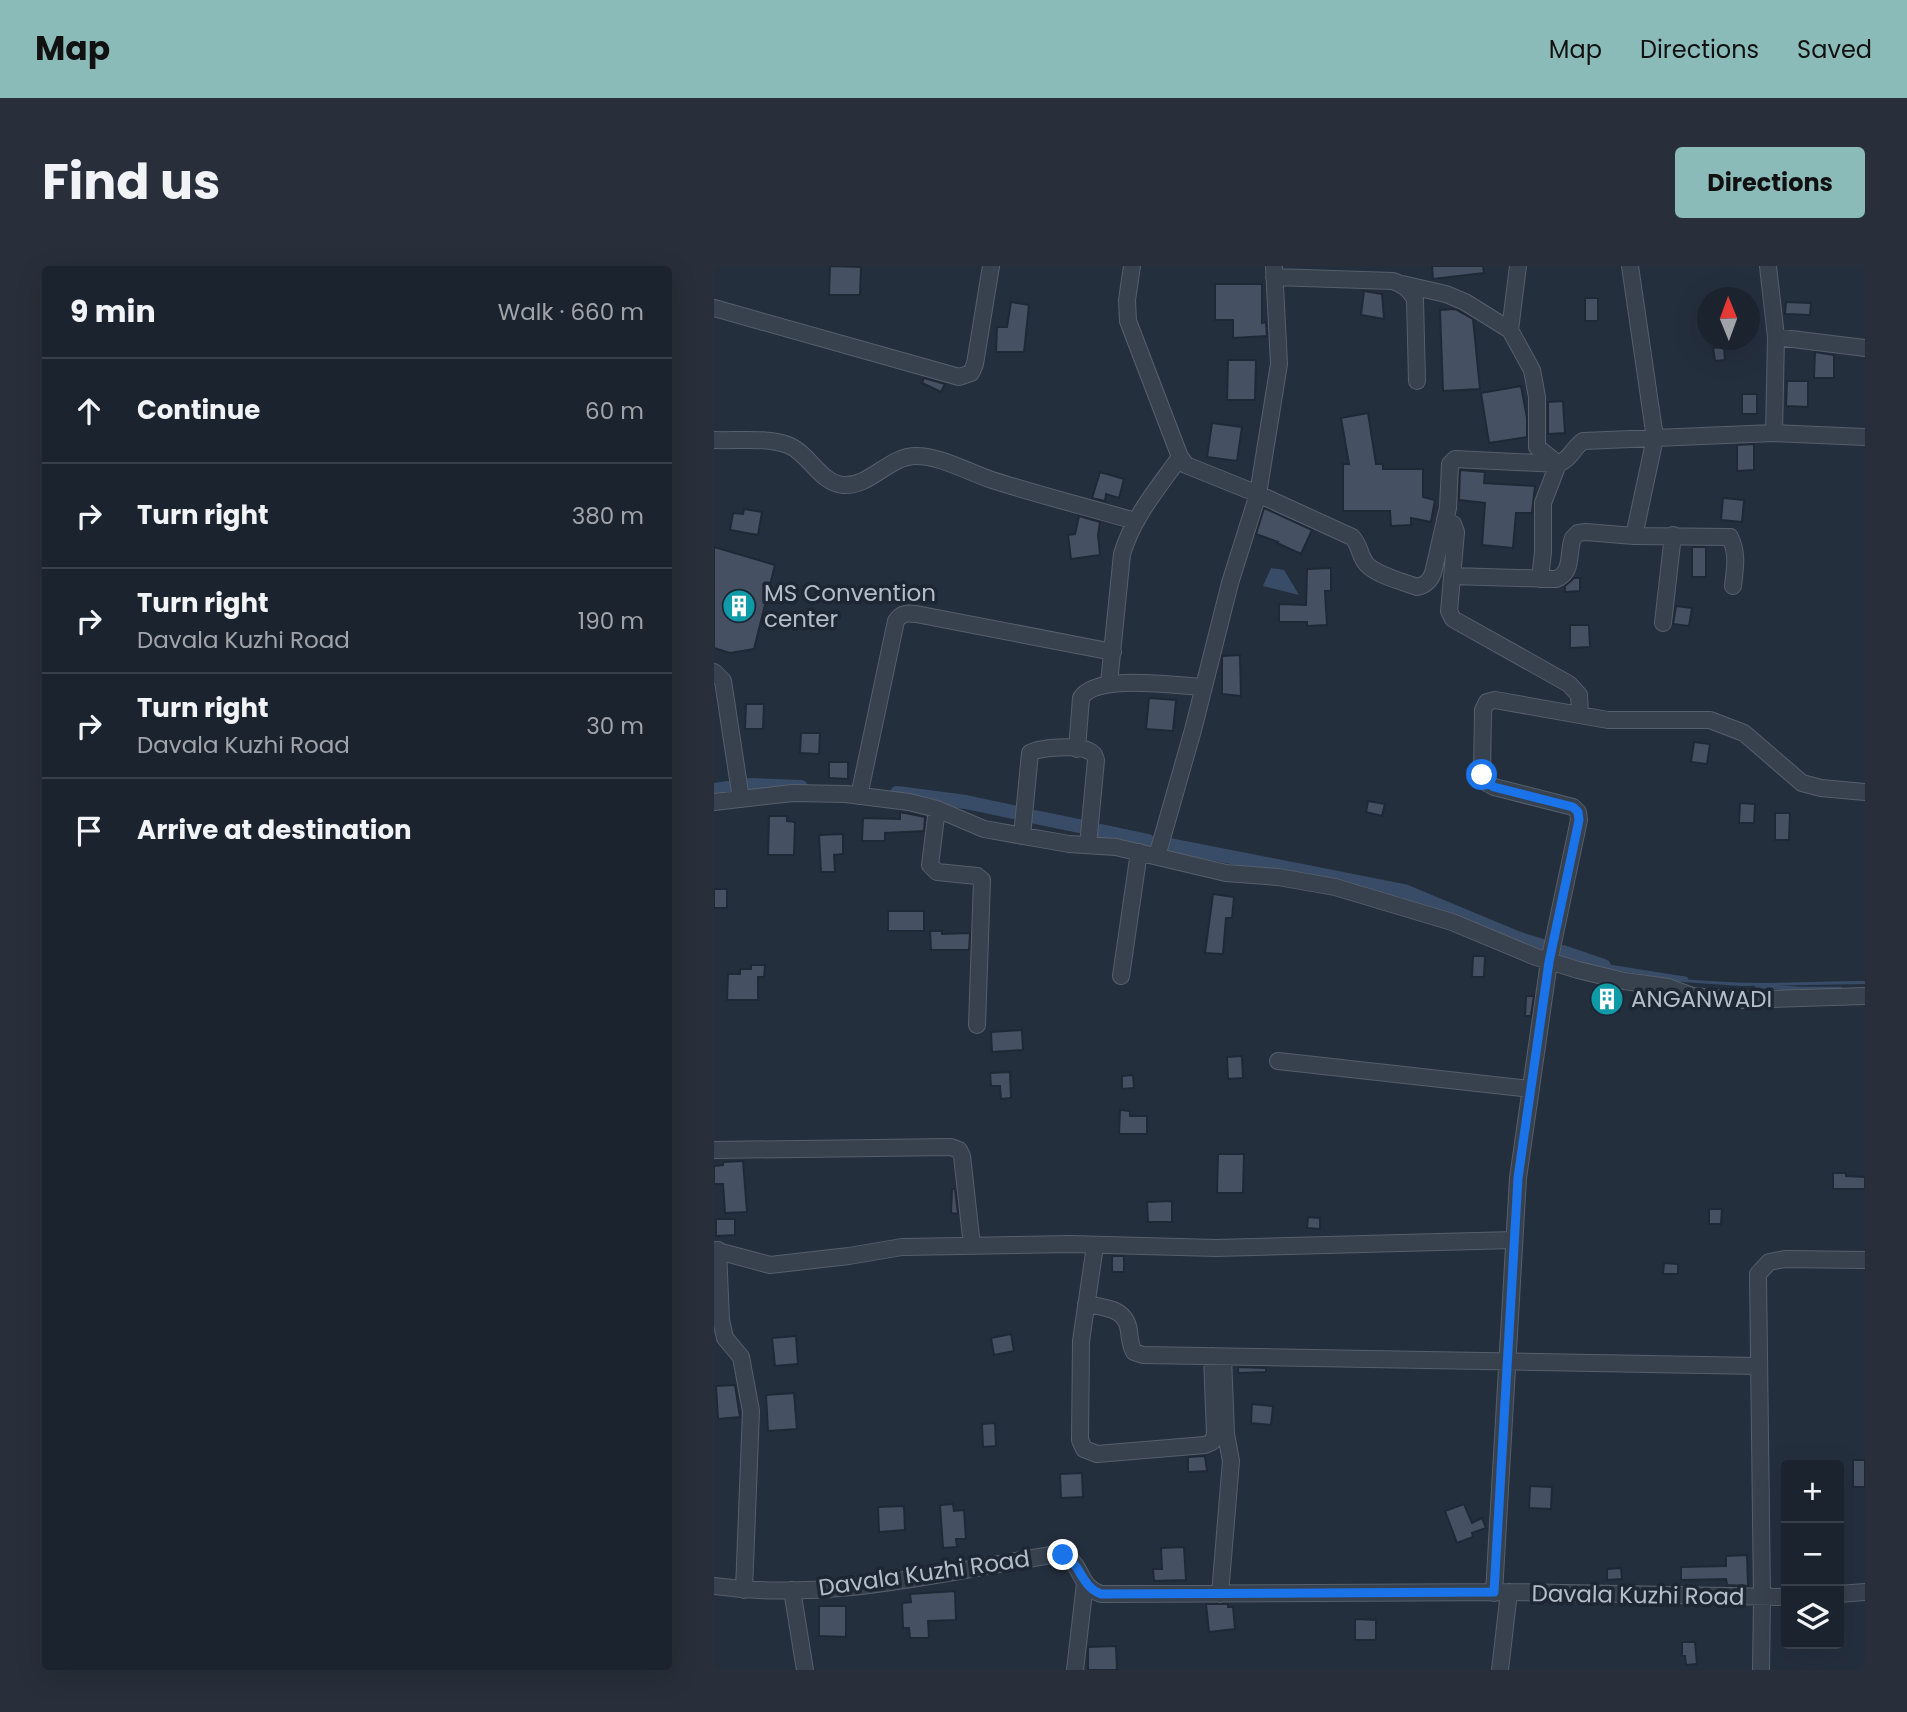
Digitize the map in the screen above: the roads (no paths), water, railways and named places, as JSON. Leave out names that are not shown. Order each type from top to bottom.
[{"type":"street","points":[[714,308],[959,377],[971,373],[975,364],[991,266]]},
{"type":"street","points":[[1132,266],[1127,300],[1128,321],[1180,457],[1186,465],[1352,537],[1358,542],[1363,559],[1372,569],[1417,587],[1424,585],[1433,573],[1448,508],[1450,464],[1455,458],[1558,464],[1567,460],[1577,445],[1583,442],[1774,433],[1865,437]]},
{"type":"street","points":[[1510,330],[1518,266]]},
{"type":"street","points":[[1630,266],[1655,438],[1634,537]]},
{"type":"street","points":[[1768,266],[1776,337],[1774,433]]},
{"type":"street","points":[[1157,856],[1230,583],[1258,494],[1279,364],[1274,272],[1393,281],[1446,294],[1465,302],[1510,330],[1532,370],[1537,397],[1537,447],[1558,464]]},
{"type":"street","points":[[1402,284],[1415,299],[1417,381]]},
{"type":"street","points":[[1776,337],[1865,348]]},
{"type":"street","points":[[714,440],[788,445],[832,482],[842,485],[861,482],[902,459],[920,456],[1135,521]]},
{"type":"street","points":[[1109,683],[1122,554],[1135,521],[1180,457]]},
{"type":"street","points":[[1540,579],[1544,552],[1544,503],[1558,464]]},
{"type":"street","points":[[1448,508],[1445,520],[1453,524],[1456,532],[1449,611],[1453,619],[1575,689],[1579,695],[1580,713]]},
{"type":"street","points":[[1452,576],[1556,579],[1564,576],[1568,570],[1570,545],[1578,533],[1634,537],[1730,537],[1737,560],[1733,586]]},
{"type":"street","points":[[1663,623],[1673,535]]},
{"type":"street","points":[[859,796],[895,621],[900,615],[916,614],[1113,652]]},
{"type":"street","points":[[714,672],[723,681],[741,799]]},
{"type":"street","points":[[1077,749],[1081,698],[1094,687],[1109,683],[1203,687]]},
{"type":"street","points":[[1500,1670],[1507,1362],[1518,1178],[1549,962],[1578,829],[1578,812],[1573,807],[1494,787],[1485,782],[1482,775],[1483,710],[1487,702],[1495,700],[1608,720],[1710,720],[1744,733],[1802,783],[1821,788],[1865,792]]},
{"type":"street","points":[[1022,836],[1030,754],[1037,749],[1086,749],[1092,752],[1096,760],[1088,845]]},
{"type":"street","points":[[714,802],[793,793],[859,796],[909,802],[937,809],[984,829],[1116,847],[1226,873],[1278,877],[1335,887],[1452,922],[1549,962],[1624,981],[1668,987],[1692,996],[1741,1000],[1865,996]]},
{"type":"street","points":[[937,809],[930,865],[937,872],[977,876],[982,880],[977,1024]]},
{"type":"street","points":[[1121,976],[1139,852]]},
{"type":"street","points":[[1278,1061],[1531,1089]]},
{"type":"street","points":[[714,1150],[951,1147],[958,1150],[962,1156],[972,1246]]},
{"type":"street","points":[[744,1590],[751,1411],[741,1357],[725,1338],[721,1320],[716,1250],[770,1265],[902,1247],[1216,1248],[1514,1240]]},
{"type":"street","points":[[1095,1246],[1082,1341],[1080,1440],[1084,1449],[1091,1453],[1205,1445],[1212,1442],[1215,1435],[1218,1356]]},
{"type":"street","points":[[1761,1670],[1758,1274],[1769,1262],[1785,1259],[1865,1260]]},
{"type":"street","points":[[1086,1304],[1120,1312],[1126,1318],[1130,1346],[1134,1352],[1143,1355],[1759,1366]]},
{"type":"street","points":[[1218,1356],[1231,1461],[1226,1550],[1220,1594]]},
{"type":"street","name":"Davala Kuzhi Road","points":[[714,1586],[744,1590],[853,1588],[1063,1555],[1072,1559],[1085,1583],[1101,1594],[1502,1592],[1781,1597]]},
{"type":"street","points":[[1075,1670],[1085,1583]]},
{"type":"street","points":[[792,1590],[805,1670]]},
{"type":"street","points":[[1844,1594],[1865,1592]]},
{"type":"water","points":[[1271,568],[1284,570],[1299,595],[1263,586]]},
{"type":"water","points":[[1601,969],[1718,982],[1865,981],[1865,984],[1741,986],[1653,980]]},
{"type":"waterway","points":[[750,785],[801,787]]},
{"type":"waterway","points":[[714,790],[728,788]]},
{"type":"waterway","points":[[897,793],[966,802],[1013,812]]},
{"type":"waterway","points":[[1035,817],[1079,826]]},
{"type":"waterway","points":[[1101,831],[1148,841]]},
{"type":"waterway","points":[[1170,845],[1404,891],[1542,946]]},
{"type":"waterway","points":[[1563,952],[1604,966]]},
{"type":"waterway","points":[[1604,966],[1686,979]]},
{"type":"waterway","points":[[1757,986],[1840,989]]},
{"type":"place","name":"MS Convention center","points":[[739,606]]},
{"type":"place","name":"ANGANWADI","points":[[1607,999]]}]
